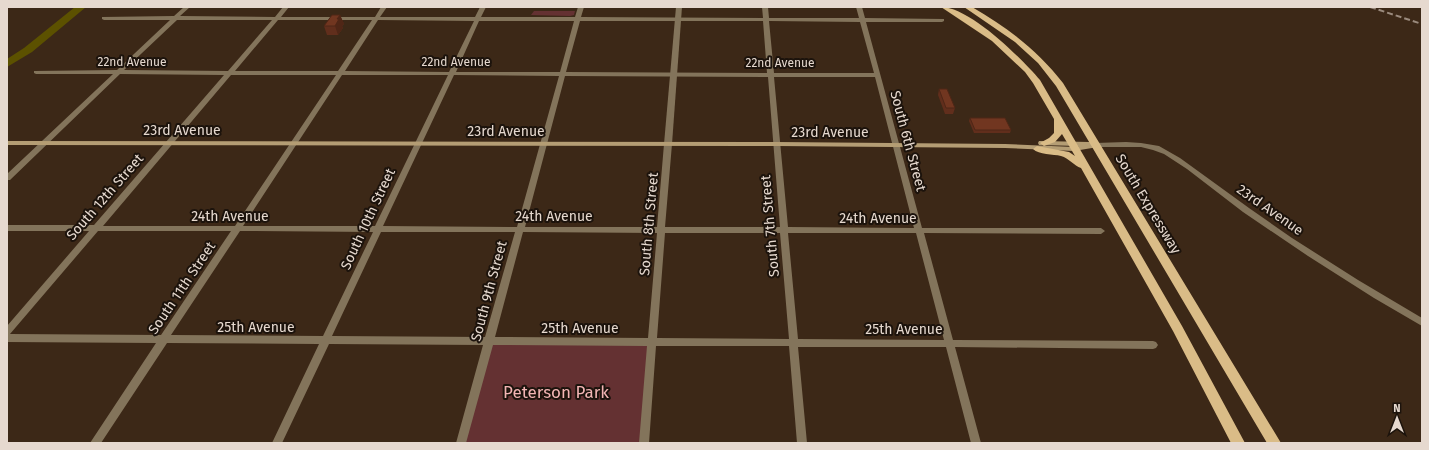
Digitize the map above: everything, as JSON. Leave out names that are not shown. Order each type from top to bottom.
[{"type":"main road","points":[[944,7],[986,32],[1012,54],[1034,79],[1057,116],[1178,329],[1238,443]]},
{"type":"main road","name":"South Expressway","points":[[967,7],[1007,32],[1043,63],[1060,85],[1274,443]]},
{"type":"main road","points":[[1041,146],[1052,140],[1058,133],[1059,128],[1057,116]]},
{"type":"main road","name":"23rd Avenue","points":[[7,142],[1005,146],[1095,145]]},
{"type":"main road","points":[[1041,146],[1066,154],[1079,163],[1088,172]]},
{"type":"street","points":[[7,178],[187,7]]},
{"type":"street","name":"South 12th Street","points":[[7,332],[286,7]]},
{"type":"street","name":"South 11th Street","points":[[95,443],[384,7]]},
{"type":"street","name":"South 10th Street","points":[[277,443],[483,7]]},
{"type":"street","name":"South 9th Street","points":[[461,443],[581,7]]},
{"type":"street","name":"South 8th Street","points":[[644,443],[679,7]]},
{"type":"street","name":"South 7th Street","points":[[765,7],[802,443]]},
{"type":"street","name":"South 6th Street","points":[[859,7],[976,443]]},
{"type":"street","points":[[104,18],[942,20]]},
{"type":"street","name":"22nd Avenue","points":[[36,72],[876,74]]},
{"type":"street","name":"23rd Avenue","points":[[1095,145],[1140,145],[1156,149],[1170,156],[1287,238],[1373,295],[1422,322]]},
{"type":"street","name":"24th Avenue","points":[[7,228],[661,229],[1101,232]]},
{"type":"street","name":"25th Avenue","points":[[7,338],[1153,345]]},
{"type":"green space","points":[[534,11],[575,11],[574,15],[570,16],[531,15]]},
{"type":"green space","name":"Peterson Park","points":[[489,341],[652,342],[644,443],[461,443]]},
{"type":"building","points":[[332,15],[340,15],[335,26],[324,26]]},
{"type":"building","points":[[939,89],[947,89],[955,108],[946,108]]},
{"type":"building","points":[[970,118],[1005,118],[1011,130],[975,130]]},
{"type":"waterway","points":[[7,64],[28,50],[81,7]]},
{"type":"railway","points":[[1370,7],[1422,24]]}]
